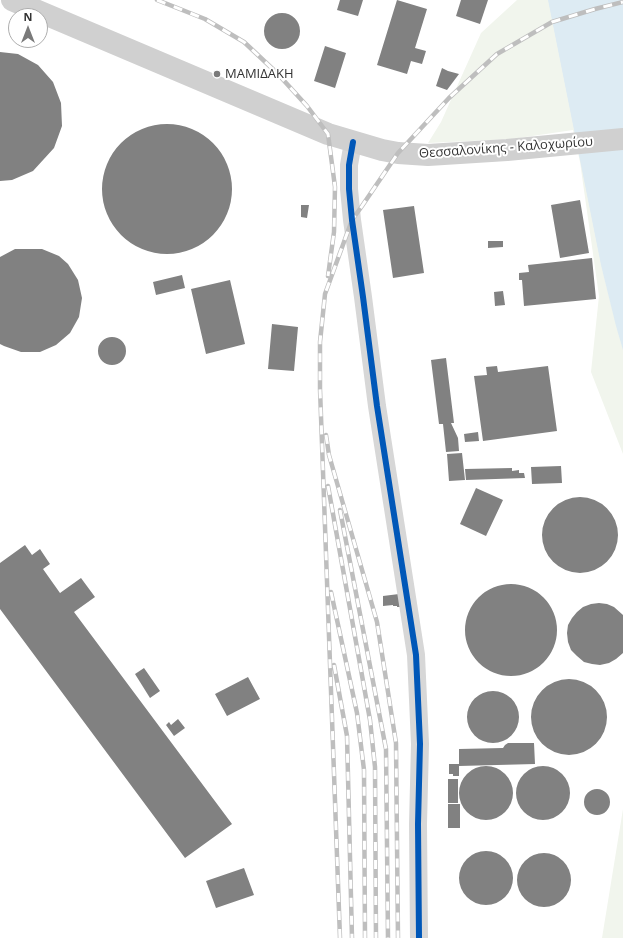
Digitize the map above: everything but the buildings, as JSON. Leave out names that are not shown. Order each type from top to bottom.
[{"type":"main road","name":"Θεσσαλονίκης - Καλοχωρίου","points":[[12,0],[328,134],[382,150],[398,153],[428,155],[507,150],[623,139]]},
{"type":"street","points":[[353,142],[349,165],[348,189],[377,406],[416,655],[420,744],[418,824],[420,938]]},
{"type":"shaded area","points":[[517,0],[623,0],[623,454],[591,372],[599,296],[580,162],[573,130],[512,139],[428,143],[441,122],[481,33]]},
{"type":"shaded area","points":[[548,0],[623,0],[623,350],[601,265]]},
{"type":"shaded area","points":[[623,809],[623,938],[602,938]]},
{"type":"railway","points":[[157,0],[205,19],[244,42],[277,73],[307,106],[328,134],[335,187],[334,232],[328,276]]},
{"type":"railway","points":[[340,938],[320,389],[320,342],[325,294],[352,220],[398,153],[449,98],[497,54],[552,22],[623,2]]},
{"type":"railway","points":[[326,435],[329,455],[377,622],[396,743],[398,938]]},
{"type":"railway","points":[[328,486],[370,720],[375,767],[376,938]]},
{"type":"railway","points":[[340,510],[386,749],[388,938]]},
{"type":"railway","points":[[331,592],[357,713],[364,770],[365,938]]},
{"type":"railway","points":[[334,665],[347,736],[352,938]]},
{"type":"cycle path","points":[[353,142],[349,165],[349,189],[352,220],[377,406],[416,655],[420,744],[418,824],[419,938]]},
{"type":"place","name":"ΜΑΜΙΔΑΚΗ","points":[[217,74]]}]
